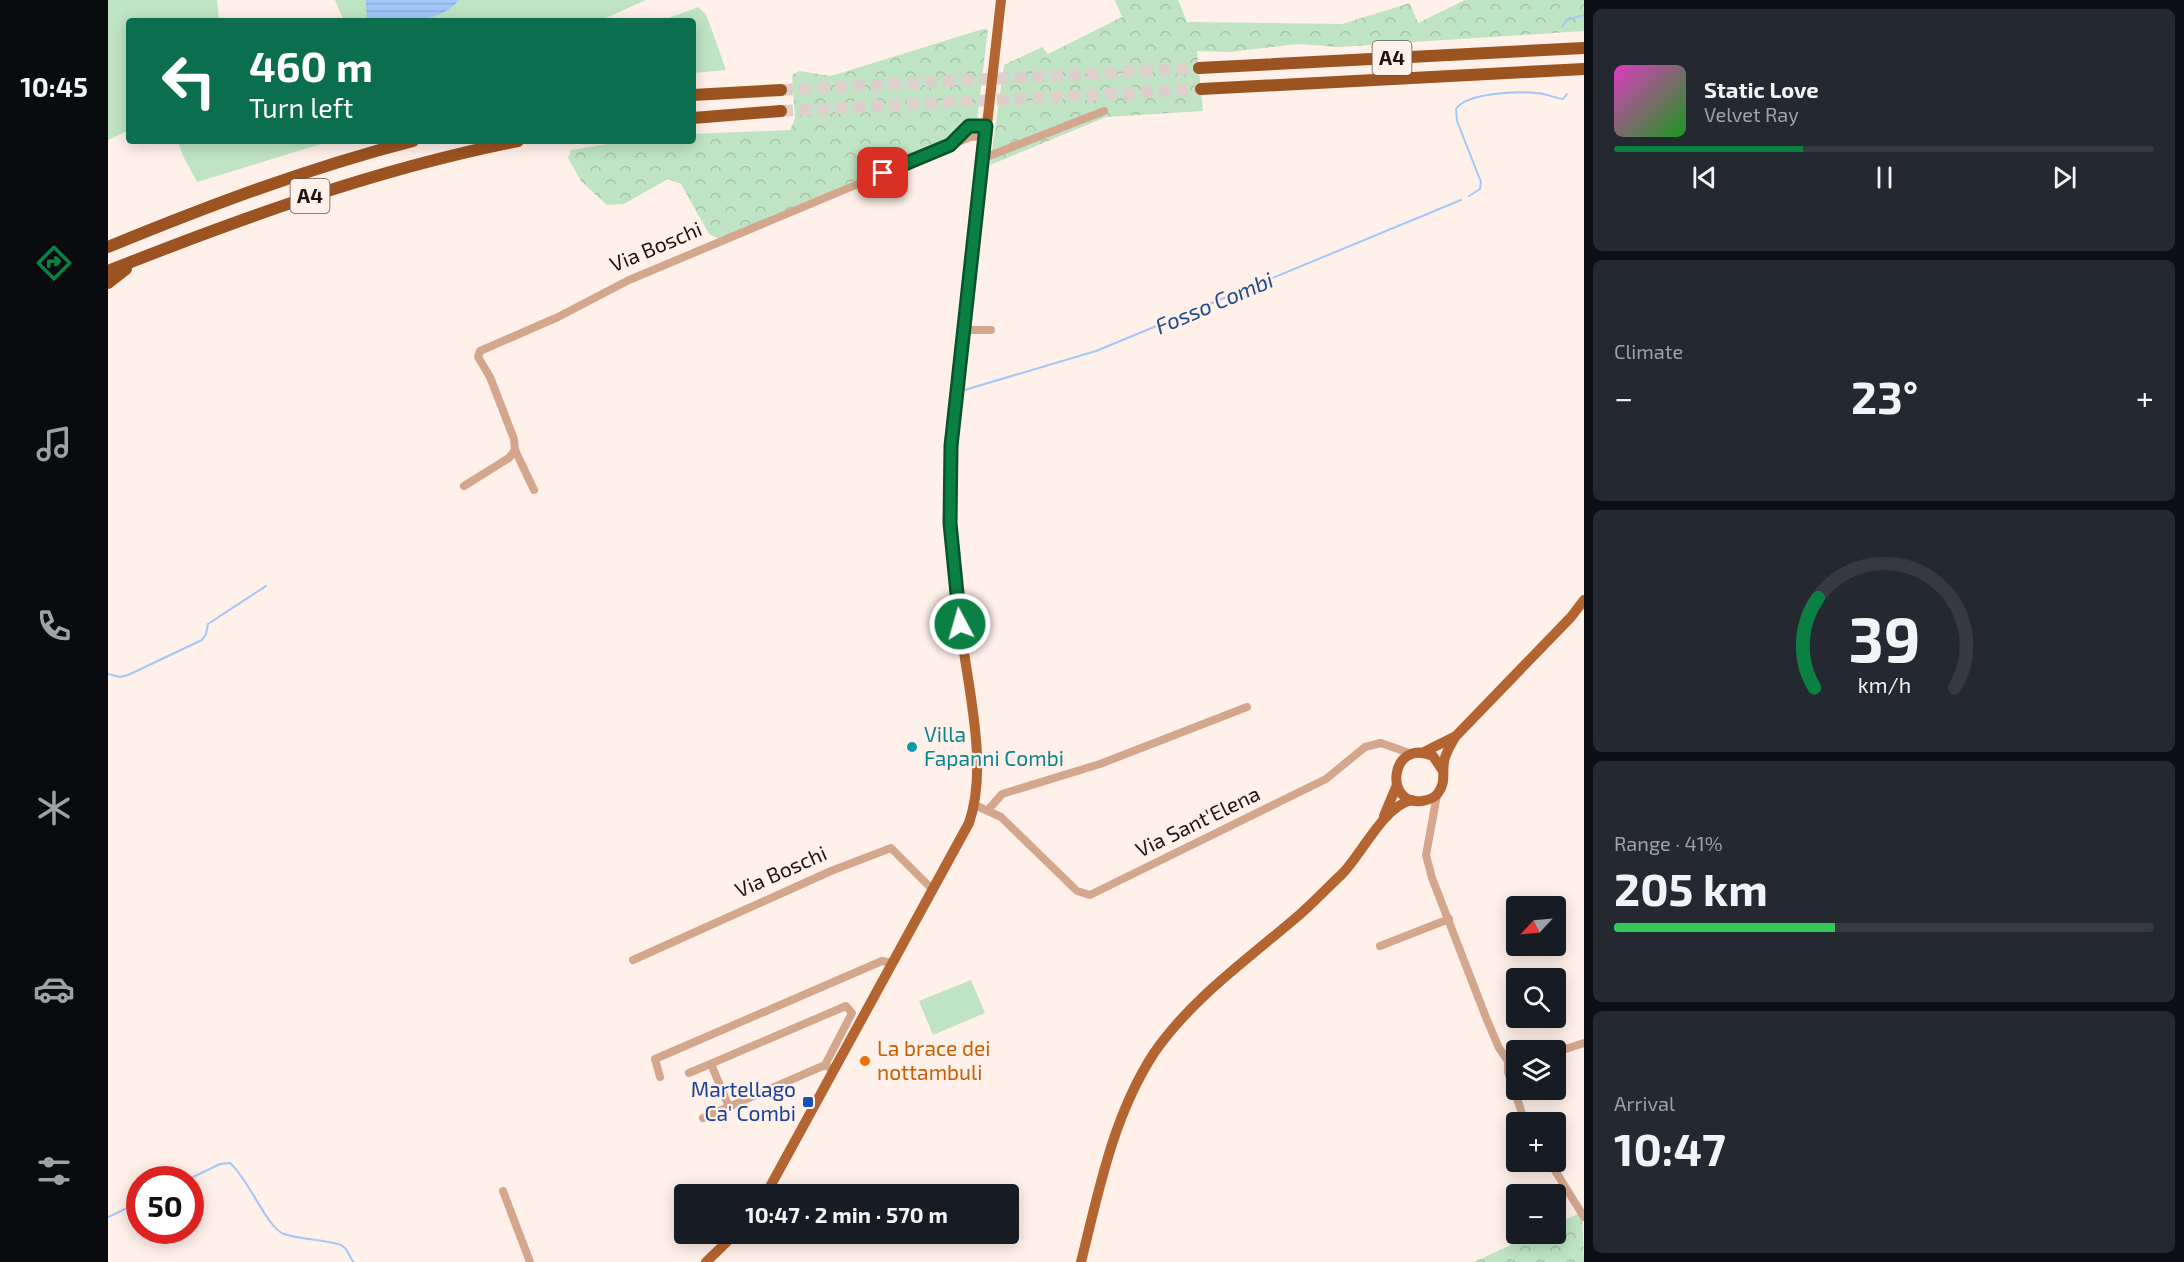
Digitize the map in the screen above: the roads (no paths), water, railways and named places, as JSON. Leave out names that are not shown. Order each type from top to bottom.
[{"type":"highway","name":"A4","points":[[1199,68],[1584,48]]},
{"type":"highway","name":"A4","points":[[1201,89],[1584,69]]},
{"type":"highway","points":[[696,95],[781,90]]},
{"type":"highway","points":[[696,118],[782,111]]},
{"type":"highway","name":"A4","points":[[108,246],[316,169],[403,144]]},
{"type":"highway","name":"A4","points":[[108,271],[327,190],[398,168],[505,144]]},
{"type":"highway","points":[[108,283],[138,260]]},
{"type":"main road","points":[[771,1184],[829,1067],[933,890],[969,823],[975,805],[978,764],[953,561],[950,508],[951,446],[1001,0]]},
{"type":"main road","points":[[1081,1262],[1110,1144],[1154,1054],[1181,1019],[1221,980],[1300,914],[1345,871],[1380,824],[1399,806],[1437,795],[1443,785],[1446,754],[1455,736],[1571,617],[1584,600]]},
{"type":"main road","points":[[1380,824],[1397,785],[1398,766],[1455,736]]},
{"type":"main road","points":[[1417,754],[1436,759],[1443,771]]},
{"type":"main road","points":[[1397,785],[1403,795],[1415,801]]},
{"type":"main road","points":[[706,1262],[725,1244]]},
{"type":"street","points":[[982,155],[989,156],[1104,111]]},
{"type":"street","name":"Via Boschi","points":[[534,490],[515,450],[514,439],[490,377],[478,357],[480,351],[558,317],[640,276],[985,131]]},
{"type":"street","points":[[963,330],[991,330]]},
{"type":"street","points":[[464,486],[509,458],[515,450]]},
{"type":"street","points":[[975,805],[988,810],[1002,794],[1100,764],[1247,707]]},
{"type":"street","name":"Via Sant'Elena","points":[[988,810],[1001,817],[1077,891],[1090,895],[1326,779],[1365,747],[1378,743],[1388,746]]},
{"type":"street","points":[[1388,746],[1417,754]]},
{"type":"street","points":[[1388,746],[1396,756],[1398,766]]},
{"type":"street","points":[[1437,795],[1426,855],[1432,878],[1487,1020],[1499,1048],[1506,1056]]},
{"type":"street","points":[[1415,801],[1428,808],[1432,823]]},
{"type":"street","name":"Via Boschi","points":[[633,960],[831,871],[891,848],[933,890]]},
{"type":"street","points":[[1380,946],[1449,919]]},
{"type":"street","points":[[660,1077],[655,1059],[882,961],[892,963]]},
{"type":"street","points":[[689,1073],[846,1006],[852,1013],[829,1067],[703,1118]]},
{"type":"street","points":[[1566,1049],[1584,1043]]},
{"type":"street","points":[[711,1064],[729,1107]]},
{"type":"street","points":[[1556,1172],[1584,1217]]},
{"type":"street","points":[[503,1191],[530,1262]]},
{"type":"water","points":[[366,0],[459,0],[440,14],[428,18],[367,18]]},
{"type":"waterway","name":"Fosso Combi","points":[[1562,27],[1567,20],[1584,15]]},
{"type":"waterway","name":"Fosso Combi","points":[[1469,196],[1480,189],[1481,182],[1457,121],[1456,109],[1470,99],[1493,94],[1539,93],[1563,99],[1567,94]]},
{"type":"waterway","name":"Fosso Combi","points":[[961,391],[1096,351],[1461,200]]},
{"type":"waterway","points":[[108,674],[120,677],[128,675],[202,640],[208,624],[266,586]]},
{"type":"waterway","points":[[204,1172],[220,1164],[230,1163],[278,1230],[291,1236],[341,1245],[353,1262]]},
{"type":"waterway","points":[[108,1217],[126,1209]]},
{"type":"tunnel","points":[[781,90],[1199,68]]},
{"type":"tunnel","points":[[781,111],[1201,89]]},
{"type":"place","name":"Villa Fapanni Combi","points":[[912,747]]},
{"type":"place","name":"La brace dei nottambuli","points":[[865,1061]]},
{"type":"place","name":"Martellago Ca' Combi","points":[[808,1102]]}]
